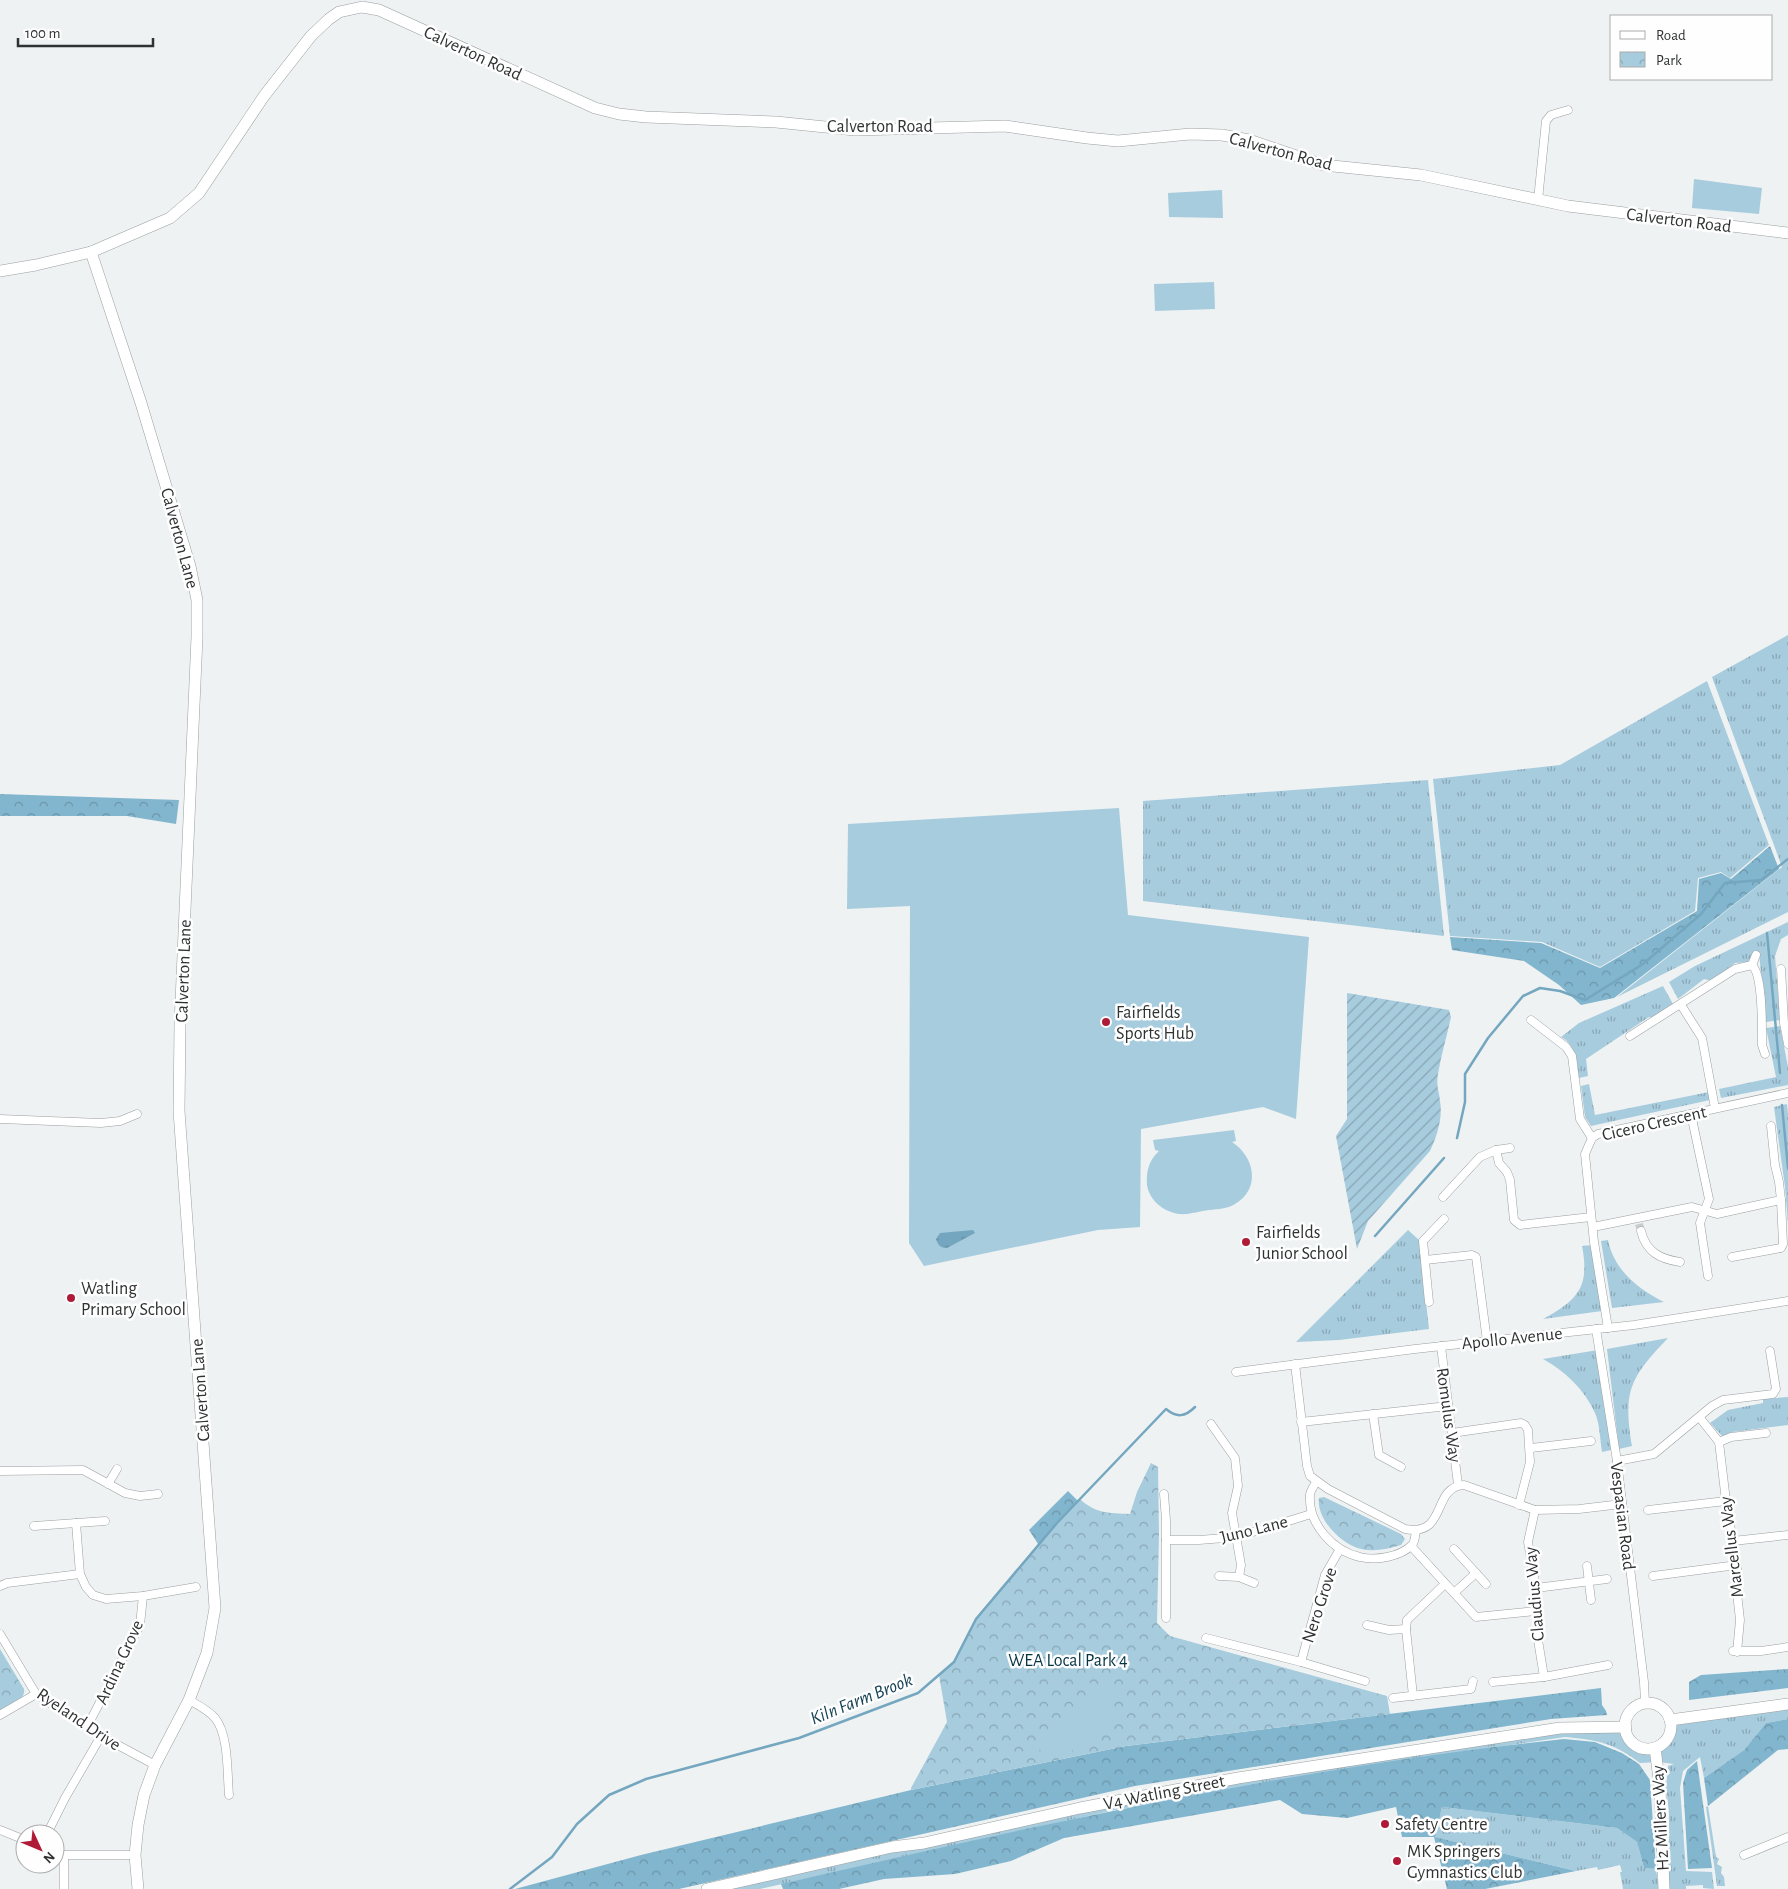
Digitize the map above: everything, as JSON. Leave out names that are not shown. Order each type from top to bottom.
[{"type":"street","name":"Calverton Road","points":[[0,271],[91,252],[160,223],[185,207],[200,194],[264,96],[311,36],[339,12],[362,7],[386,13],[595,108],[619,114],[646,118],[776,122],[856,130],[1005,126],[1118,141],[1190,134],[1222,135],[1249,140],[1323,165],[1421,175],[1568,206],[1788,233]]},
{"type":"street","points":[[1538,200],[1546,121],[1551,115],[1568,110]]},
{"type":"street","name":"Calverton Lane","points":[[91,252],[141,403],[190,566],[197,600],[180,1024],[179,1111],[216,1608],[207,1653],[189,1700],[155,1765],[143,1802],[138,1825],[136,1855],[138,1889]]},
{"type":"street","points":[[1752,965],[1756,955]]},
{"type":"street","points":[[1630,1036],[1735,969],[1752,965]]},
{"type":"street","points":[[1752,965],[1756,969],[1759,982],[1762,1045],[1765,1054]]},
{"type":"street","points":[[1781,969],[1788,1044]]},
{"type":"street","points":[[1681,1005],[1702,1038],[1715,1108]]},
{"type":"street","points":[[1531,1020],[1566,1047],[1572,1056],[1580,1119],[1592,1138]]},
{"type":"street","name":"Cicero Crescent","points":[[1608,1328],[1591,1217],[1585,1154],[1592,1138],[1598,1134],[1788,1093]]},
{"type":"street","points":[[0,1119],[101,1124],[120,1121],[137,1114]]},
{"type":"street","points":[[1691,1114],[1709,1199],[1700,1224],[1708,1276]]},
{"type":"street","points":[[1732,1257],[1781,1248],[1783,1244],[1781,1200],[1771,1126]]},
{"type":"street","points":[[1444,1197],[1480,1157],[1496,1150],[1510,1148]]},
{"type":"street","points":[[1496,1150],[1499,1163],[1507,1172],[1510,1180],[1514,1220],[1520,1225],[1591,1217]]},
{"type":"street","points":[[1593,1227],[1639,1224],[1692,1207],[1717,1214],[1781,1200]]},
{"type":"street","points":[[1429,1302],[1423,1242],[1444,1219]]},
{"type":"street","points":[[1639,1224],[1647,1246],[1657,1256],[1665,1260],[1680,1262]]},
{"type":"street","points":[[1425,1260],[1472,1254],[1476,1257],[1487,1341]]},
{"type":"street","name":"Apollo Avenue","points":[[1236,1372],[1440,1346],[1608,1328],[1788,1301]]},
{"type":"street","name":"Vespasian Road","points":[[1596,1329],[1617,1461],[1644,1682],[1645,1704]]},
{"type":"street","name":"Romulus Way","points":[[1440,1346],[1458,1485]]},
{"type":"street","points":[[1617,1461],[1654,1454],[1700,1418],[1712,1406],[1723,1400],[1774,1394],[1776,1389],[1770,1351]]},
{"type":"street","points":[[1295,1364],[1301,1422],[1310,1476],[1316,1482],[1405,1528],[1416,1531],[1426,1528],[1432,1523],[1447,1493],[1458,1485],[1464,1484],[1535,1510],[1579,1509],[1622,1504]]},
{"type":"street","points":[[1301,1422],[1448,1406]]},
{"type":"street","points":[[1373,1414],[1379,1456],[1401,1467]]},
{"type":"street","points":[[1700,1418],[1719,1442],[1731,1437],[1766,1433]]},
{"type":"street","points":[[1211,1424],[1235,1458],[1238,1486],[1232,1513],[1241,1565],[1239,1577]]},
{"type":"street","points":[[1452,1433],[1521,1424],[1526,1426],[1531,1448],[1530,1462],[1519,1505]]},
{"type":"street","points":[[1531,1448],[1592,1441]]},
{"type":"street","name":"Marcellus Way","points":[[1719,1442],[1726,1501],[1737,1565],[1737,1593],[1740,1620],[1734,1652],[1788,1647]]},
{"type":"street","points":[[108,1484],[117,1469]]},
{"type":"street","points":[[0,1471],[83,1470],[125,1493],[140,1496],[158,1494]]},
{"type":"street","points":[[1316,1482],[1310,1494],[1312,1514],[1322,1533],[1340,1549],[1360,1557],[1378,1558],[1397,1554],[1411,1546],[1415,1540],[1416,1531]]},
{"type":"street","points":[[1164,1494],[1166,1618]]},
{"type":"street","points":[[1648,1510],[1726,1501]]},
{"type":"street","name":"Claudius Way","points":[[1535,1510],[1528,1542],[1536,1588],[1535,1611],[1540,1625],[1538,1640],[1544,1677]]},
{"type":"street","name":"Juno Lane","points":[[1166,1540],[1237,1537],[1312,1514]]},
{"type":"street","points":[[34,1526],[105,1521]]},
{"type":"street","name":"Ardina Grove","points":[[76,1524],[80,1574],[86,1587],[93,1595],[106,1599],[143,1596],[196,1587]]},
{"type":"street","points":[[1733,1541],[1788,1534]]},
{"type":"street","points":[[1411,1546],[1476,1617],[1535,1611]]},
{"type":"street","name":"Nero Grove","points":[[1301,1662],[1325,1575],[1340,1549]]},
{"type":"street","points":[[1454,1549],[1486,1584]]},
{"type":"street","points":[[1653,1576],[1737,1565]]},
{"type":"street","points":[[1587,1566],[1591,1600]]},
{"type":"street","points":[[1454,1593],[1476,1573]]},
{"type":"street","points":[[0,1586],[7,1583],[80,1574]]},
{"type":"street","points":[[1218,1576],[1239,1577],[1254,1583]]},
{"type":"street","points":[[1536,1588],[1607,1579]]},
{"type":"street","points":[[1414,1696],[1406,1630],[1407,1620],[1445,1584]]},
{"type":"street","name":"Ardina Grove","points":[[87,1727],[140,1625],[143,1596]]},
{"type":"street","points":[[1367,1625],[1389,1630],[1406,1630]]},
{"type":"street","name":"Ryeland Drive","points":[[0,1634],[36,1694],[102,1736],[155,1765]]},
{"type":"street","name":"Nero Grove","points":[[1206,1638],[1301,1662],[1365,1681]]},
{"type":"street","points":[[1493,1682],[1544,1677],[1608,1665]]},
{"type":"street","points":[[1393,1698],[1471,1689],[1473,1681]]},
{"type":"street","points":[[0,1715],[36,1694]]},
{"type":"street","points":[[189,1700],[202,1707],[214,1717],[221,1728],[229,1795]]},
{"type":"street","points":[[1652,1703],[1664,1709],[1670,1720],[1671,1731],[1668,1738],[1655,1748],[1646,1749],[1634,1744],[1629,1737],[1626,1727],[1629,1714],[1633,1709],[1645,1704],[1652,1703]]},
{"type":"street","points":[[1670,1720],[1788,1704]]},
{"type":"street","name":"V4 Watling Street","points":[[707,1889],[892,1847],[924,1843],[1080,1808],[1238,1778],[1560,1728],[1626,1727]]},
{"type":"street","points":[[52,1824],[65,1798],[102,1736]]},
{"type":"street","name":"H2 Millers Way","points":[[1655,1748],[1660,1787],[1664,1889]]},
{"type":"street","points":[[0,1830],[15,1836]]},
{"type":"street","points":[[1744,1855],[1788,1837]]},
{"type":"street","points":[[65,1855],[136,1855]]},
{"type":"street","points":[[64,1874],[64,1889]]},
{"type":"green space","points":[[1694,179],[1762,188],[1759,214],[1692,208]]},
{"type":"green space","points":[[1222,190],[1223,218],[1169,217],[1168,193]]},
{"type":"green space","points":[[1214,282],[1215,309],[1155,311],[1154,284]]},
{"type":"green space","points":[[1788,635],[1788,912],[1617,997],[1782,867],[1712,677]]},
{"type":"green space","points":[[1707,681],[1769,845],[1730,878],[1721,872],[1698,878],[1695,911],[1600,967],[1542,942],[1450,936],[1433,779],[1560,765]]},
{"type":"green space","points":[[1428,780],[1444,936],[1143,901],[1143,801]]},
{"type":"green space","points":[[0,794],[179,800],[176,824],[127,816],[0,816]]},
{"type":"green space","name":"Fairfields Sports Hub","points":[[1119,808],[1128,915],[1309,937],[1296,1119],[1263,1107],[1141,1129],[1140,1227],[1098,1230],[924,1266],[909,1243],[910,906],[847,909],[848,824]]},
{"type":"green space","points":[[1770,846],[1779,869],[1614,998],[1581,1005],[1559,985],[1524,961],[1452,950],[1450,937],[1541,943],[1600,968],[1697,911],[1699,879],[1721,873],[1731,879]]},
{"type":"green space","points":[[1788,922],[1788,935],[1781,939],[1775,956],[1780,1020],[1766,1022],[1759,953],[1754,951],[1748,962],[1735,963],[1712,981],[1704,979],[1678,999],[1669,982],[1695,966]]},
{"type":"green space","points":[[1663,986],[1673,1004],[1652,1018],[1649,1017],[1586,1059],[1588,1076],[1579,1078],[1573,1049],[1561,1037],[1579,1023]]},
{"type":"green space","points":[[1347,993],[1449,1010],[1451,1017],[1438,1074],[1437,1085],[1441,1114],[1433,1145],[1430,1151],[1368,1221],[1357,1249],[1336,1136],[1347,1119]]},
{"type":"green space","points":[[1780,1026],[1788,1067],[1788,1085],[1721,1098],[1719,1089],[1776,1077],[1766,1028]]},
{"type":"green space","points":[[1589,1084],[1595,1115],[1709,1092],[1710,1100],[1591,1126],[1585,1117],[1581,1086]]},
{"type":"green space","points":[[1787,1104],[1788,1114],[1788,1224],[1774,1107]]},
{"type":"green space","points":[[1234,1130],[1236,1141],[1232,1142],[1246,1156],[1252,1173],[1252,1182],[1243,1198],[1226,1208],[1183,1214],[1168,1211],[1154,1200],[1147,1185],[1148,1170],[1159,1151],[1155,1150],[1153,1140]]},
{"type":"green space","points":[[1408,1230],[1419,1240],[1429,1329],[1339,1340],[1296,1342]]},
{"type":"green space","points":[[1608,1240],[1616,1261],[1636,1285],[1664,1302],[1612,1308],[1601,1241]]},
{"type":"green space","points":[[1593,1245],[1602,1311],[1543,1319],[1565,1305],[1579,1291],[1584,1272],[1582,1246]]},
{"type":"green space","points":[[1668,1338],[1645,1364],[1632,1386],[1628,1411],[1632,1446],[1619,1449],[1607,1349]]},
{"type":"green space","points":[[1598,1350],[1611,1450],[1602,1452],[1597,1417],[1591,1404],[1567,1375],[1543,1359]]},
{"type":"green space","points":[[1788,1397],[1788,1425],[1732,1432],[1723,1437],[1710,1423],[1728,1410],[1763,1403],[1763,1399]]},
{"type":"green space","name":"WEA Local Park 4","points":[[1151,1463],[1158,1467],[1157,1623],[1170,1636],[1387,1696],[1390,1714],[1126,1746],[911,1790],[947,1722],[939,1675],[954,1662],[976,1619],[1057,1523],[1080,1499],[1097,1510],[1109,1513],[1130,1514],[1137,1492]]},
{"type":"green space","points":[[1068,1491],[1084,1507],[1040,1547],[1029,1530]]},
{"type":"green space","points":[[1324,1497],[1401,1534],[1405,1539],[1401,1545],[1381,1550],[1366,1550],[1354,1547],[1339,1537],[1326,1522],[1319,1506],[1319,1498]]},
{"type":"green space","points":[[0,1649],[24,1689],[24,1693],[20,1700],[0,1711]]},
{"type":"green space","points":[[1788,1669],[1788,1688],[1689,1700],[1689,1682],[1701,1675]]},
{"type":"green space","points":[[1087,1682],[1110,1690],[1115,1719],[1069,1753],[1043,1758],[1037,1741],[1070,1709],[1076,1714],[1091,1697],[1082,1689]]},
{"type":"green space","points":[[1601,1688],[1602,1705],[1607,1715],[1551,1719],[1135,1786],[679,1889],[515,1889],[641,1855],[911,1790],[1126,1746]]},
{"type":"green space","points":[[1788,1706],[1788,1719],[1766,1723],[1744,1750],[1704,1778],[1700,1757],[1683,1771],[1680,1788],[1686,1871],[1712,1872],[1714,1889],[1703,1888],[1703,1885],[1686,1886],[1686,1889],[1669,1889],[1669,1813],[1666,1787],[1668,1766],[1674,1764],[1658,1762],[1640,1763],[1622,1751],[1605,1744],[1565,1737],[1297,1777],[1115,1810],[760,1889],[709,1889],[1080,1808],[1560,1728],[1626,1727],[1630,1737],[1636,1744],[1644,1748],[1652,1748],[1660,1745],[1666,1739],[1670,1731],[1670,1720]]},
{"type":"green space","points":[[1788,1719],[1788,1749],[1778,1750],[1708,1806],[1704,1778],[1744,1750],[1766,1723]]},
{"type":"green space","points":[[1564,1739],[1595,1742],[1622,1753],[1639,1764],[1650,1780],[1656,1869],[1644,1868],[1637,1842],[1617,1828],[1442,1807],[1435,1837],[1576,1871],[1485,1889],[1447,1889],[1434,1837],[1402,1837],[1396,1807],[1347,1818],[1302,1814],[1280,1800],[1064,1838],[1011,1861],[955,1874],[884,1879],[839,1889],[783,1889],[781,1884],[1073,1819],[1268,1781],[1465,1751]]},
{"type":"green space","points":[[1697,1761],[1712,1868],[1688,1869],[1683,1783],[1687,1770]]},
{"type":"green space","points":[[1708,1806],[1716,1857],[1719,1859],[1717,1864],[1722,1867],[1721,1873],[1724,1877],[1725,1886],[1717,1886],[1706,1807]]},
{"type":"green space","points":[[1442,1807],[1617,1828],[1637,1842],[1644,1868],[1656,1869],[1659,1889],[1623,1889],[1620,1865],[1598,1870],[1597,1867],[1576,1871],[1434,1837]]},
{"type":"water","points":[[973,1230],[975,1233],[947,1248],[940,1246],[936,1239],[940,1233]]},
{"type":"waterway","name":"Kiln Farm Brook","points":[[1457,1138],[1465,1102],[1465,1074],[1488,1038],[1523,996],[1540,988],[1560,991],[1585,1000],[1643,964],[1701,914],[1725,883],[1761,880],[1788,859]]},
{"type":"waterway","points":[[1767,933],[1780,1073]]},
{"type":"waterway","points":[[1782,1105],[1788,1168]]},
{"type":"waterway","name":"Kiln Farm Brook","points":[[1375,1236],[1444,1158]]},
{"type":"waterway","name":"Kiln Farm Brook","points":[[510,1889],[552,1857],[577,1824],[609,1795],[646,1779],[799,1738],[918,1693],[954,1662],[976,1619],[1057,1523],[1166,1409],[1174,1414],[1181,1415],[1188,1413],[1195,1407]]},
{"type":"tunnel","points":[[1639,1224],[1641,1231]]},
{"type":"place","name":"Fairfields Sports Hub","points":[[1106,1022]]},
{"type":"place","name":"Fairfields Junior School","points":[[1246,1242]]},
{"type":"place","name":"Watling Primary School","points":[[71,1298]]},
{"type":"place","name":"Safety Centre","points":[[1385,1824]]},
{"type":"place","name":"MK Springers Gymnastics Club","points":[[1397,1861]]}]
